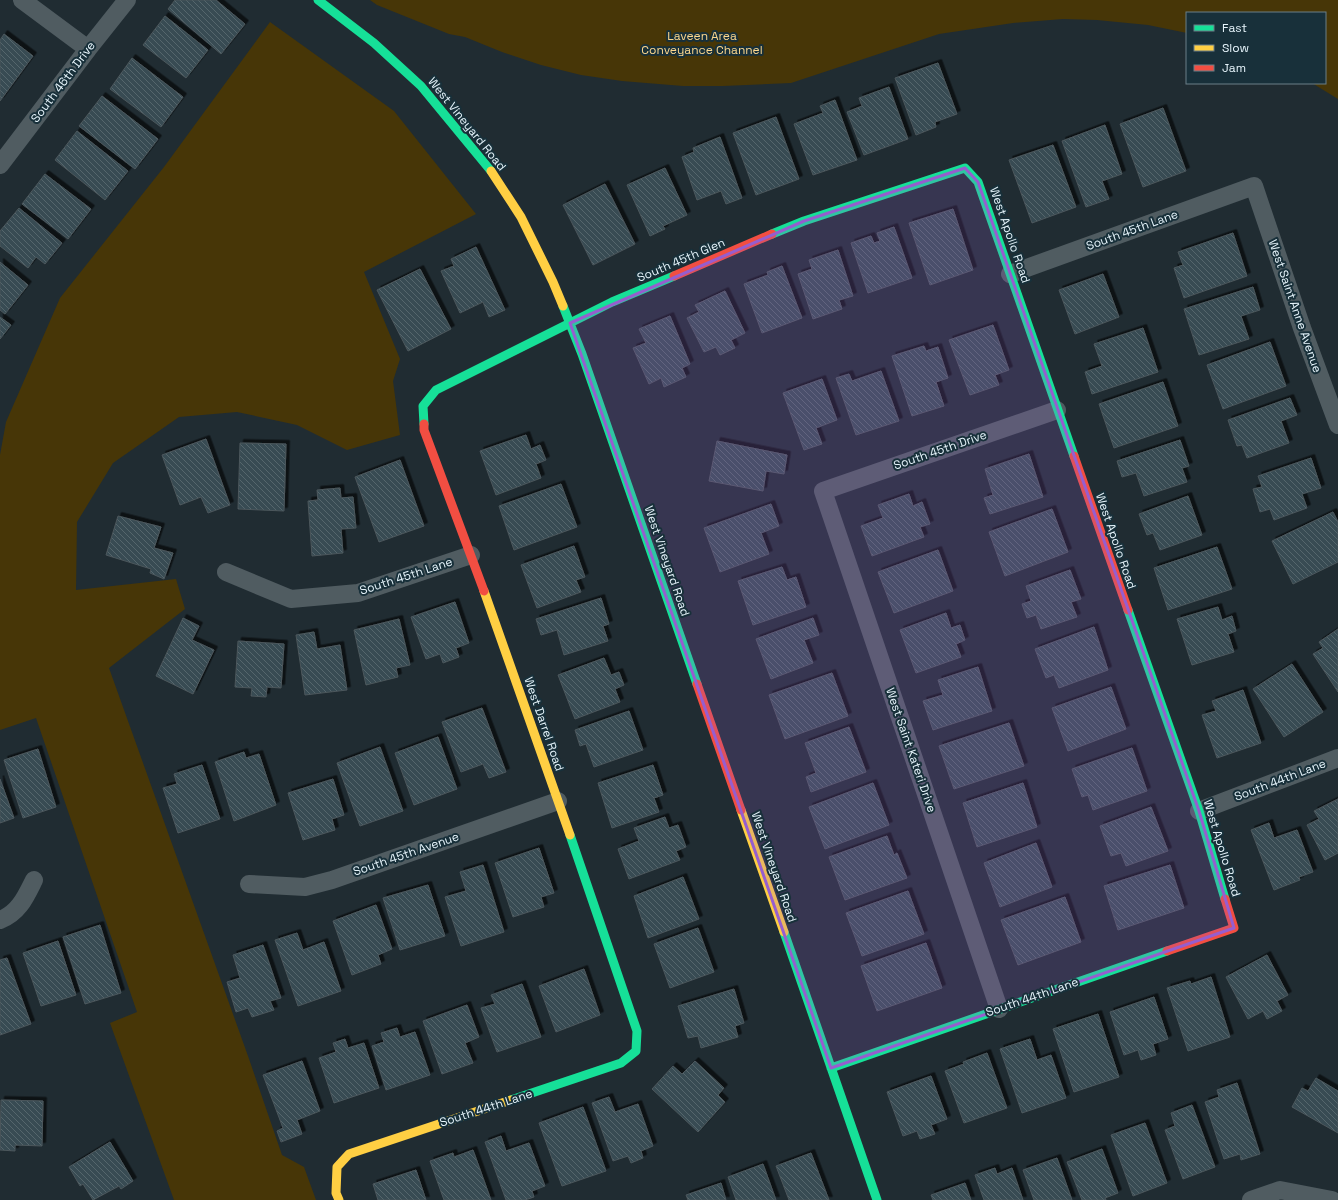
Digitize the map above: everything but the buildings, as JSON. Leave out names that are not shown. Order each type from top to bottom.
[{"type":"street","points":[[22,0],[88,49]]},
{"type":"street","name":"South 46th Drive","points":[[0,165],[127,0]]},
{"type":"street","name":"West Vineyard Road","points":[[318,0],[374,43],[421,86],[477,153],[493,174],[521,217],[553,282],[587,369],[877,1200]]},
{"type":"street","name":"South 45th Glen","points":[[422,406],[436,390],[612,302],[804,221],[965,168]]},
{"type":"street","name":"West Apollo Road","points":[[965,168],[978,182],[1199,811],[1234,928]]},
{"type":"street","name":"South 45th Lane","points":[[1010,274],[1254,186]]},
{"type":"street","name":"West Saint Anne Avenue","points":[[1254,186],[1302,328],[1338,425]]},
{"type":"street","name":"West Darrel Road","points":[[422,406],[424,430],[471,555],[637,1031],[636,1051]]},
{"type":"street","name":"South 45th Drive","points":[[823,492],[1057,410]]},
{"type":"street","name":"West Saint Kateri Drive","points":[[823,492],[999,1009]]},
{"type":"street","name":"South 45th Lane","points":[[226,572],[292,599],[358,593],[471,555]]},
{"type":"street","name":"South 44th Lane","points":[[1199,811],[1338,758]]},
{"type":"street","name":"South 45th Avenue","points":[[250,884],[305,887],[332,880],[558,801]]},
{"type":"street","points":[[0,920],[9,917],[18,908],[34,880]]},
{"type":"street","name":"South 44th Lane","points":[[831,1068],[1234,928]]},
{"type":"street","name":"South 44th Lane","points":[[339,1200],[336,1193],[337,1167],[349,1154],[621,1063],[636,1051]]},
{"type":"street","points":[[1251,1200],[1280,1190],[1332,1200]]},
{"type":"highlighted area","points":[[965,168],[978,182],[1199,811],[1234,928],[831,1068],[570,323],[804,221]]},
{"type":"green space","name":"Laveen Area Conveyance Channel","points":[[370,0],[1338,0],[1338,99],[1314,84],[1326,84],[1326,12],[1186,12],[1186,33],[1148,25],[1097,20],[1063,19],[1013,23],[939,34],[791,83],[683,86],[622,81],[581,75],[541,65],[502,52],[465,37],[449,34],[377,5]]},
{"type":"green space","points":[[270,22],[394,111],[476,214],[364,272],[400,359],[393,381],[400,435],[347,450],[297,425],[237,412],[179,417],[113,463],[77,522],[76,590],[176,579],[185,609],[109,668],[282,1155],[304,1167],[316,1200],[174,1200],[110,1023],[137,1012],[36,718],[0,730],[0,455],[6,422],[60,298],[164,167]]},
{"type":"traffic: fast","points":[[318,0],[374,43],[421,86],[491,171]]},
{"type":"traffic: fast","points":[[772,234],[804,221],[965,168],[978,182],[1074,456]]},
{"type":"traffic: fast","points":[[424,424],[423,406],[436,390],[612,302],[674,276]]},
{"type":"traffic: fast","points":[[563,306],[582,354],[697,684]]},
{"type":"traffic: fast","points":[[1128,610],[1199,811],[1225,899]]},
{"type":"traffic: fast","points":[[511,1100],[621,1063],[636,1051],[637,1031],[570,835]]},
{"type":"traffic: fast","points":[[784,932],[877,1200]]},
{"type":"traffic: fast","points":[[831,1068],[1167,951]]},
{"type":"traffic: slow","points":[[491,171],[521,217],[563,306]]},
{"type":"traffic: slow","points":[[484,591],[570,835]]},
{"type":"traffic: slow","points":[[741,810],[784,932]]},
{"type":"traffic: slow","points":[[339,1200],[336,1193],[337,1167],[349,1154],[511,1100]]},
{"type":"traffic: jam","points":[[674,276],[772,234]]},
{"type":"traffic: jam","points":[[424,424],[424,430],[484,591]]},
{"type":"traffic: jam","points":[[1074,456],[1128,610]]},
{"type":"traffic: jam","points":[[697,684],[741,810]]},
{"type":"traffic: jam","points":[[1167,951],[1234,928],[1225,899]]}]
